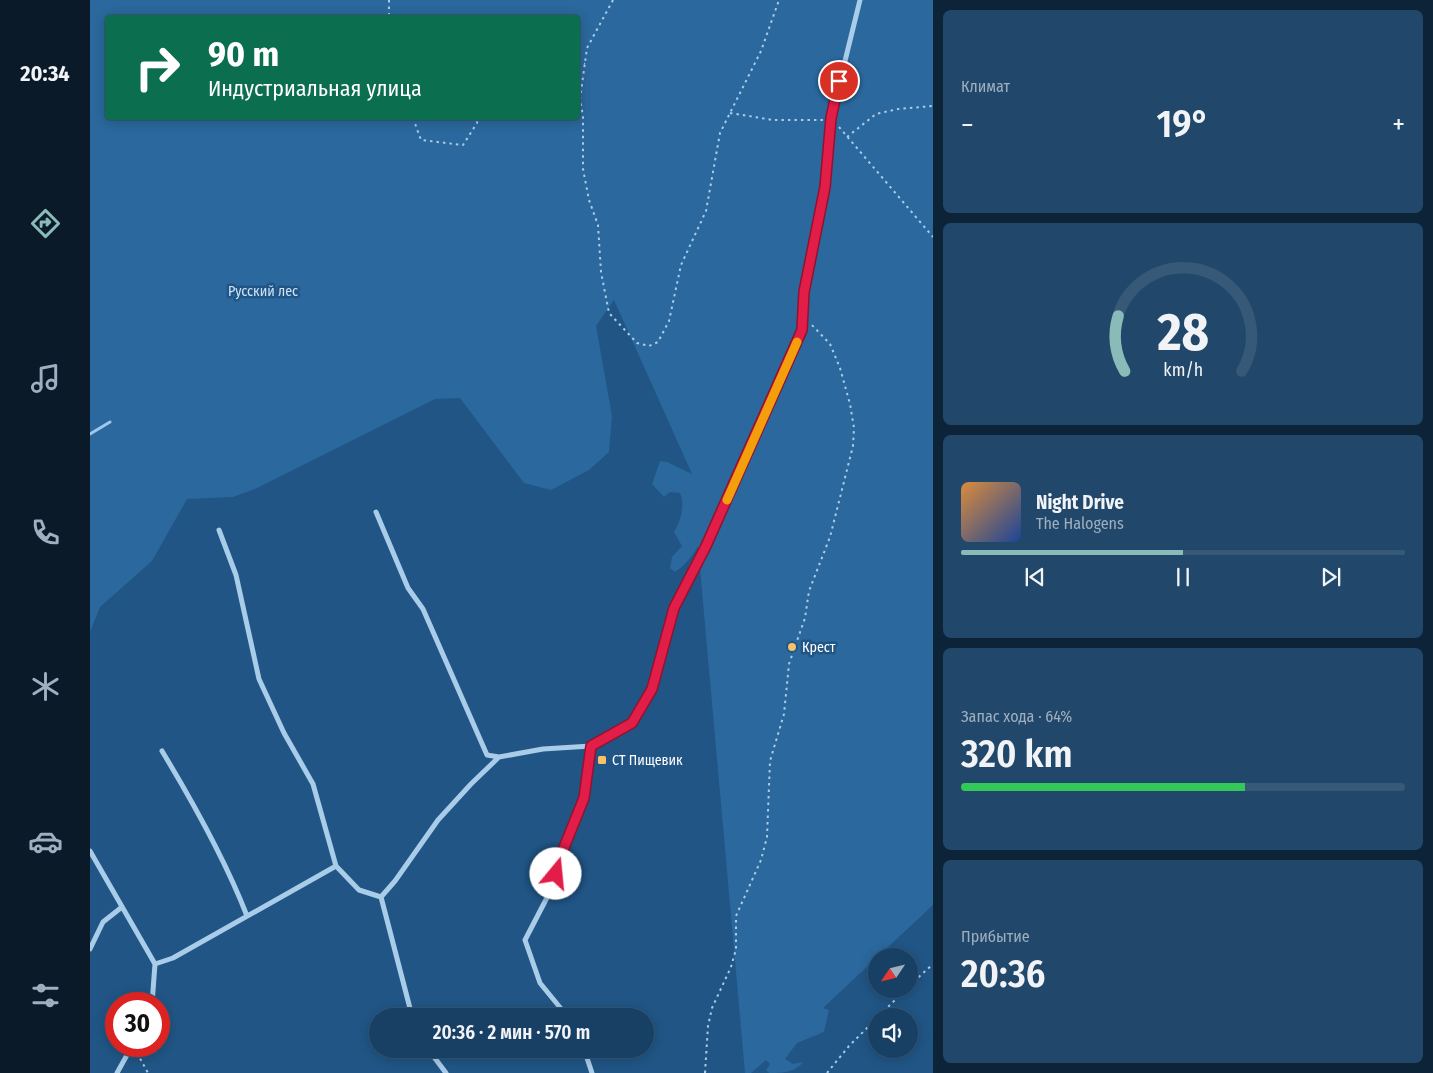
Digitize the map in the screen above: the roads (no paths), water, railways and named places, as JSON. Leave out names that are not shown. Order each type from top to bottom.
[{"type":"street","points":[[376,512],[408,588],[423,609],[488,755],[499,757],[543,749],[591,746],[632,723],[652,689],[674,608],[706,546],[802,330],[804,292],[825,187],[831,118],[860,0]]},
{"type":"street","points":[[219,530],[236,575],[259,679],[284,733],[313,784],[336,866],[358,890],[381,897]]},
{"type":"street","points":[[560,1008],[540,983],[525,940],[552,888],[559,860],[584,798],[591,746]]},
{"type":"street","points":[[162,751],[234,883],[247,916]]},
{"type":"street","points":[[381,897],[395,881],[438,820],[470,784],[499,757]]},
{"type":"street","points":[[90,851],[155,964],[153,992]]},
{"type":"street","points":[[155,964],[173,958],[336,866]]},
{"type":"street","points":[[381,897],[410,1008]]},
{"type":"street","points":[[90,949],[103,922],[122,907]]},
{"type":"street","points":[[117,1073],[126,1057]]},
{"type":"street","points":[[435,1058],[446,1073]]},
{"type":"street","points":[[587,1058],[592,1073]]},
{"type":"waterway","points":[[90,434],[110,422]]},
{"type":"place","name":"Крест","points":[[792,647]]},
{"type":"place","name":"СТ Пищевик","points":[[602,760]]},
{"type":"park label","name":"Русский лес","points":[[263,291]]}]
